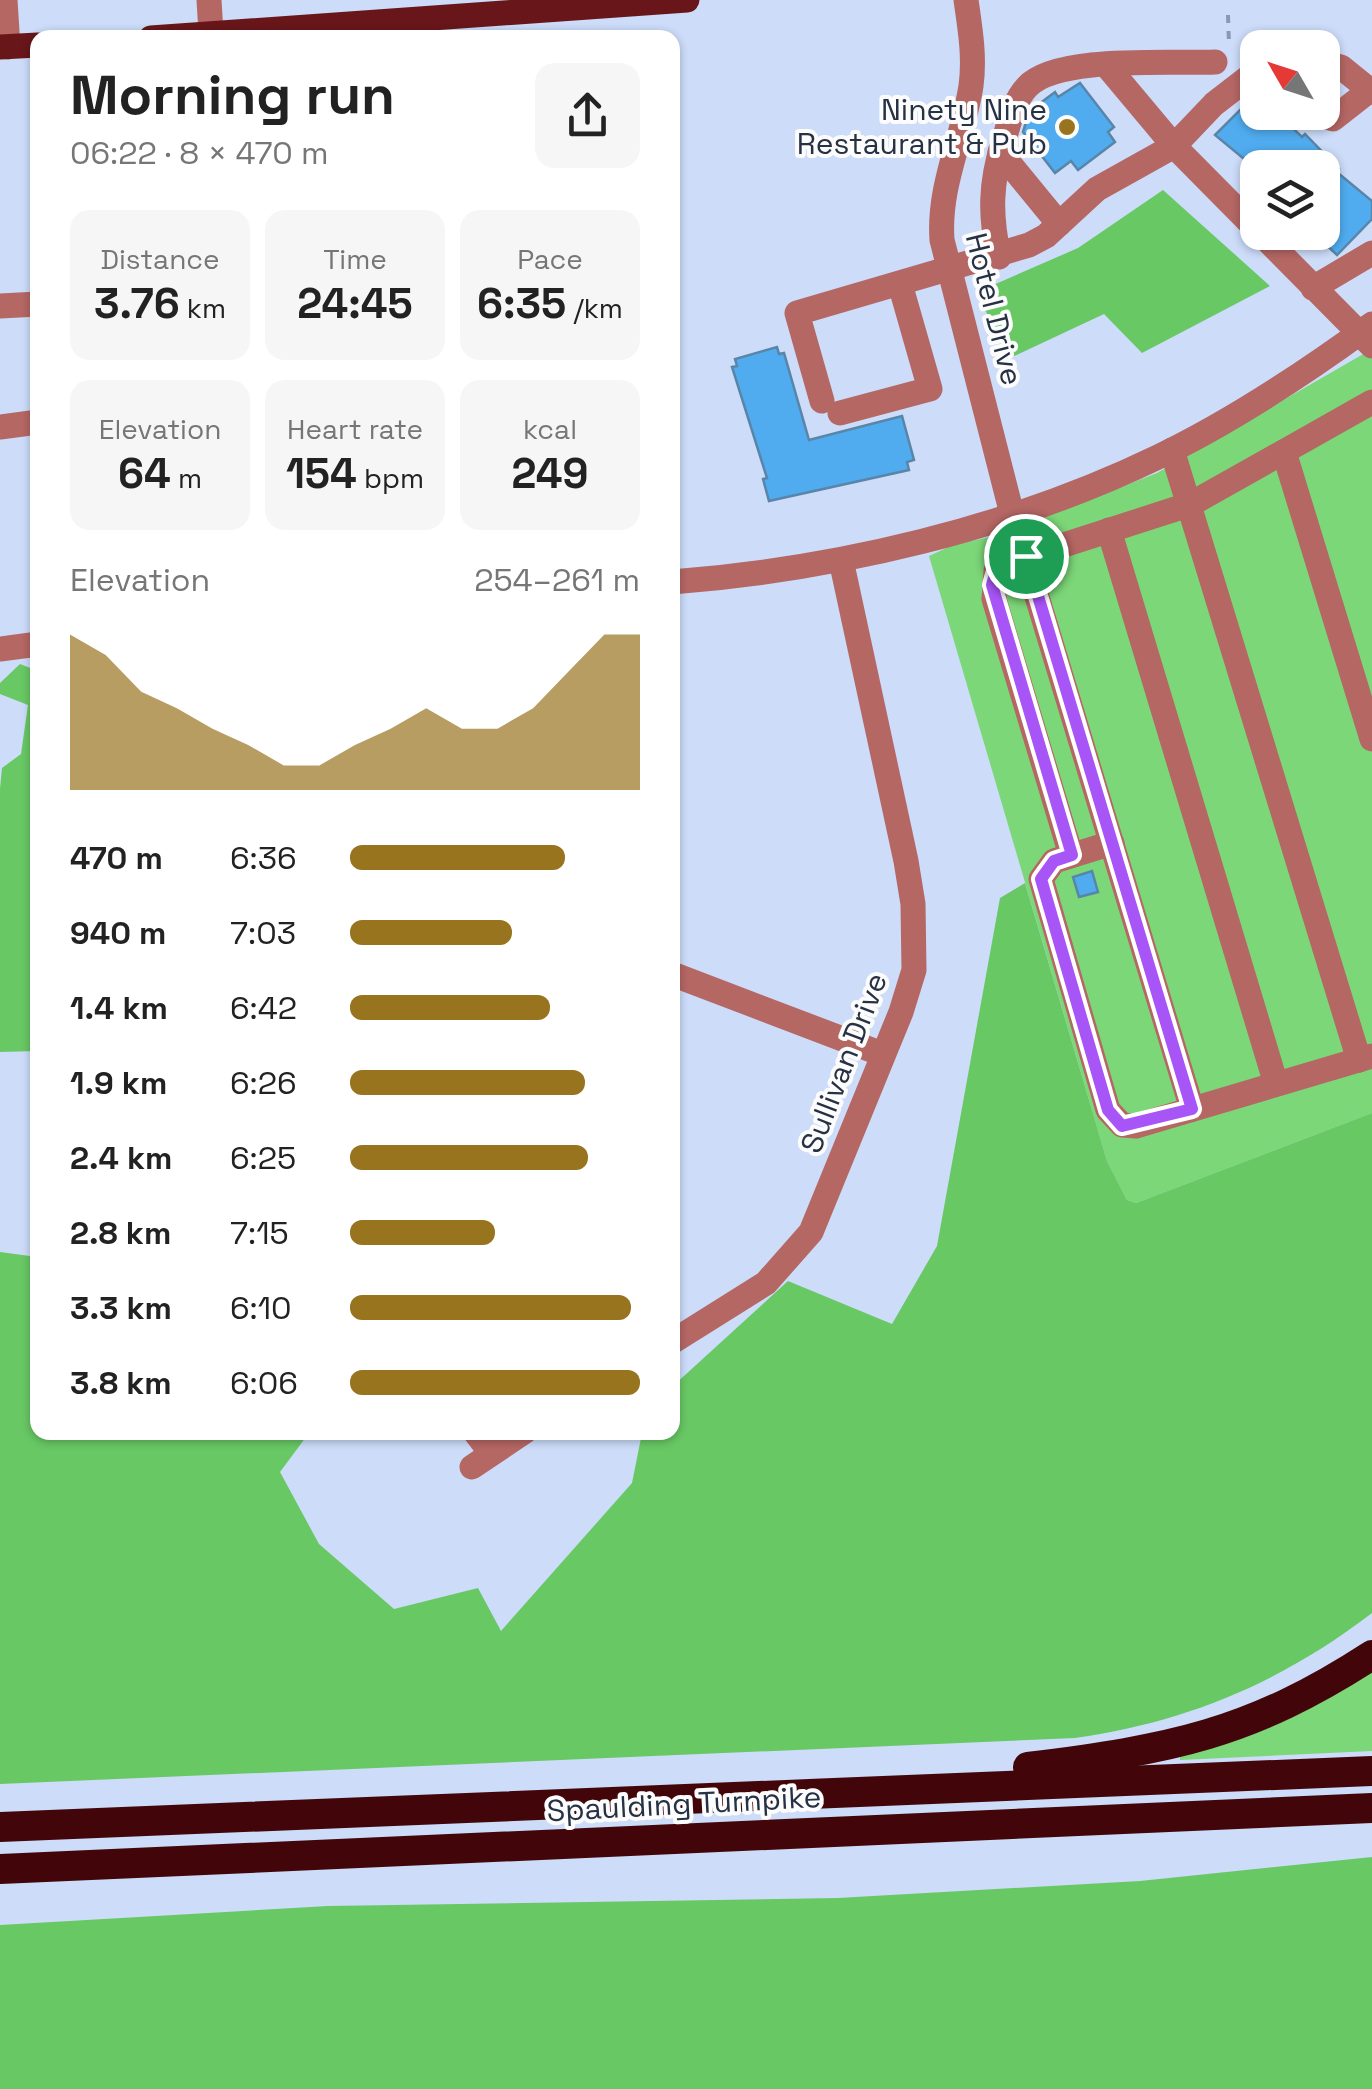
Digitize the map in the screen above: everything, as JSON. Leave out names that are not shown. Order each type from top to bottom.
[{"type":"highway","points":[[933,1788],[997,1770],[1128,1755],[1210,1736],[1280,1708],[1372,1655]]},
{"type":"highway","name":"Spaulding Turnpike","points":[[0,1827],[1372,1770]]},
{"type":"highway","name":"Spaulding Turnpike","points":[[0,1869],[1372,1808]]},
{"type":"main road","points":[[237,30],[407,10],[686,0]]},
{"type":"main road","points":[[4,47],[30,45]]},
{"type":"street","points":[[4,47],[5,0]]},
{"type":"street","points":[[209,0],[211,30]]},
{"type":"street","name":"Hotel Drive","points":[[966,0],[972,69],[942,205],[948,268],[1012,514],[1192,1109]]},
{"type":"street","points":[[1000,257],[990,206],[1000,152],[1019,98],[1038,77],[1062,68],[1214,62]]},
{"type":"street","points":[[680,581],[842,560],[1012,514],[1172,450],[1368,334],[1313,288],[1174,146],[1107,66]]},
{"type":"street","points":[[1340,68],[1371,91],[1340,114]]},
{"type":"street","points":[[900,284],[930,389],[831,407],[797,313],[948,268],[1000,257],[1029,245],[1059,224],[1096,189],[1174,146],[1214,104],[1240,84]]},
{"type":"street","points":[[1000,152],[1059,224]]},
{"type":"street","points":[[1313,288],[1343,275],[1372,253]]},
{"type":"street","points":[[0,306],[30,304]]},
{"type":"street","points":[[1072,855],[994,599],[996,571],[1026,556],[1192,504],[1372,402]]},
{"type":"street","points":[[0,427],[30,423]]},
{"type":"street","points":[[1112,843],[1054,861],[1041,879],[1108,1110],[1122,1126],[1136,1126],[1366,1058],[1172,450]]},
{"type":"street","points":[[1284,452],[1372,739]]},
{"type":"street","points":[[1109,530],[1276,1084]]},
{"type":"street","name":"Sullivan Drive","points":[[680,1337],[748,1297],[798,1251],[837,1174],[914,970],[913,904],[842,560]]},
{"type":"street","points":[[0,649],[30,645]]},
{"type":"street","points":[[680,977],[882,1054]]},
{"type":"street","points":[[479,1451],[505,1440]]},
{"type":"green space","points":[[1163,190],[1270,286],[1142,353],[1104,314],[1008,359],[977,292],[1078,248]]},
{"type":"green space","points":[[1372,349],[1372,1113],[1136,1203],[1127,1200],[1107,1161],[929,556],[953,545],[999,535],[1157,473]]},
{"type":"green space","points":[[20,664],[30,668],[30,1051],[0,1052],[0,789],[2,768],[21,754],[28,705],[0,694],[0,683]]},
{"type":"green space","points":[[1025,883],[1107,1161],[1127,1200],[1136,1203],[1372,1113],[1372,1613],[1303,1659],[1232,1695],[1156,1721],[1075,1738],[0,1784],[0,1252],[30,1256],[30,1440],[304,1440],[280,1472],[319,1544],[394,1609],[478,1588],[501,1631],[632,1483],[641,1440],[680,1440],[680,1380],[788,1281],[892,1324],[937,1246],[1000,898]]},
{"type":"green space","points":[[1372,1663],[1372,1751],[1180,1760],[1180,1753]]},
{"type":"green space","points":[[1372,1857],[1372,2089],[0,2089],[0,1925],[328,1906],[838,1898],[1140,1881]]},
{"type":"building","name":"Ninety Nine Restaurant & Pub","points":[[1080,83],[1114,127],[1108,132],[1115,142],[1078,170],[1071,161],[1055,173],[1023,132],[1026,122],[1039,112],[1035,107],[1055,92],[1058,97]]},
{"type":"building","points":[[1240,110],[1240,130],[1295,130],[1302,137],[1305,134],[1321,150],[1240,150],[1240,156],[1215,135]]},
{"type":"building","points":[[1340,175],[1372,201],[1372,219],[1337,255],[1332,250],[1340,250]]},
{"type":"building","points":[[777,347],[779,354],[784,353],[809,440],[902,416],[914,460],[907,462],[909,470],[769,501],[763,479],[767,478],[732,367],[737,366],[735,359]]},
{"type":"building","points":[[1092,871],[1098,892],[1079,897],[1073,877]]},
{"type":"place","name":"Ninety Nine Restaurant & Pub","points":[[1067,127]]},
{"type":"route","points":[[1026,556],[1192,1109],[1136,1126],[1122,1126],[1108,1110],[1041,879],[1054,861],[1072,855],[992,585],[996,571],[1026,556]]}]
